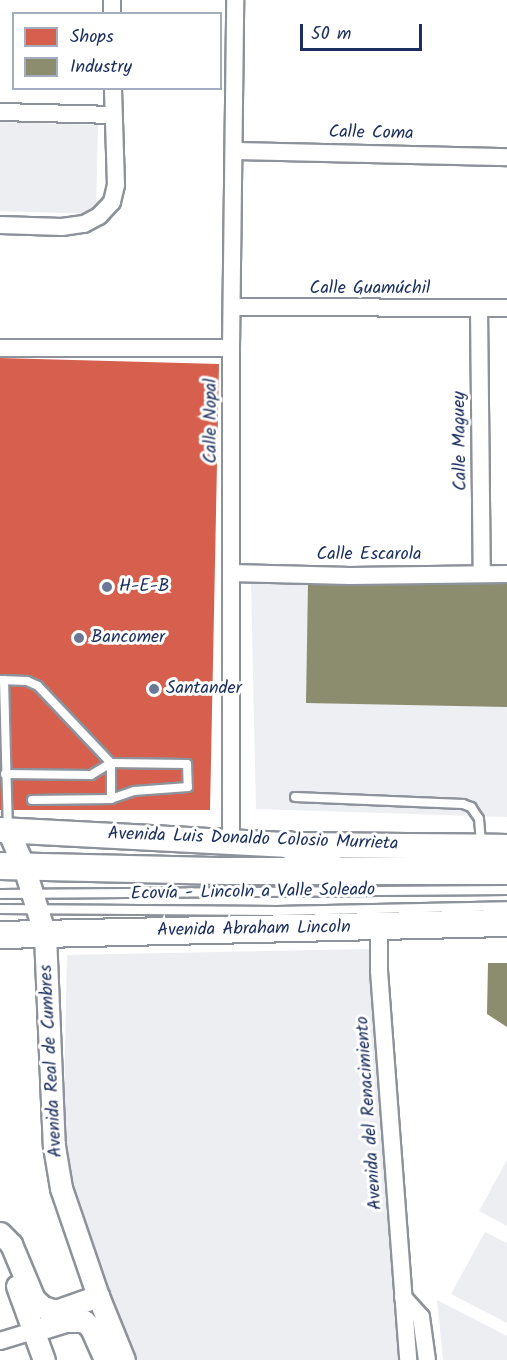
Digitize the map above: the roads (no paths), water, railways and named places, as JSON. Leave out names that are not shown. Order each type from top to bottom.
[{"type":"main road","name":"Avenida Luis Donaldo Colosio Murrieta","points":[[4,830],[289,845],[507,847]]},
{"type":"main road","points":[[289,845],[336,871]]},
{"type":"main road","points":[[12,866],[507,871]]},
{"type":"main road","name":"Avenida Abraham Lincoln","points":[[0,935],[40,914],[380,927],[507,923]]},
{"type":"street","name":"Calle Nopal","points":[[231,842],[231,348],[235,0]]},
{"type":"street","points":[[0,225],[62,227],[84,224],[99,216],[112,202],[116,185],[113,90]]},
{"type":"street","points":[[0,112],[113,115]]},
{"type":"street","name":"Calle Coma","points":[[234,151],[507,157]]},
{"type":"street","name":"Calle Guamúchil","points":[[233,307],[507,308]]},
{"type":"street","name":"Calle Maguey","points":[[479,308],[482,574]]},
{"type":"street","points":[[0,348],[231,348]]},
{"type":"street","name":"Calle Escarola","points":[[231,573],[350,576],[507,574]]},
{"type":"street","name":"Avenida Real de Cumbres","points":[[4,830],[12,866],[40,914],[54,1146],[61,1188],[98,1296],[124,1360]]},
{"type":"street","name":"Avenida del Renacimiento","points":[[380,927],[379,971],[408,1360]]},
{"type":"street","points":[[0,1235],[11,1244],[34,1299],[40,1305],[56,1311],[98,1296]]},
{"type":"street","points":[[0,1235],[44,1360]]},
{"type":"street","points":[[403,1297],[421,1317],[427,1360]]},
{"type":"street","points":[[0,1341],[66,1321],[84,1321],[92,1328],[105,1360]]},
{"type":"lane","points":[[4,830],[2,680],[27,681],[48,693],[111,763],[111,799]]},
{"type":"lane","points":[[5,774],[91,775],[111,763],[187,764],[188,787],[134,791],[111,799],[32,800]]},
{"type":"lane","points":[[295,797],[463,804],[471,807],[479,819],[481,847]]},
{"type":"lane","points":[[0,894],[40,914],[507,890]]},
{"type":"lane","name":"Ecovía - Lincoln a Valle Soleado","points":[[0,909],[40,914],[507,906]]},
{"type":"place","name":"H-E-B","points":[[107,587]]},
{"type":"place","name":"Bancomer","points":[[79,638]]},
{"type":"place","name":"Santander","points":[[154,689]]}]
